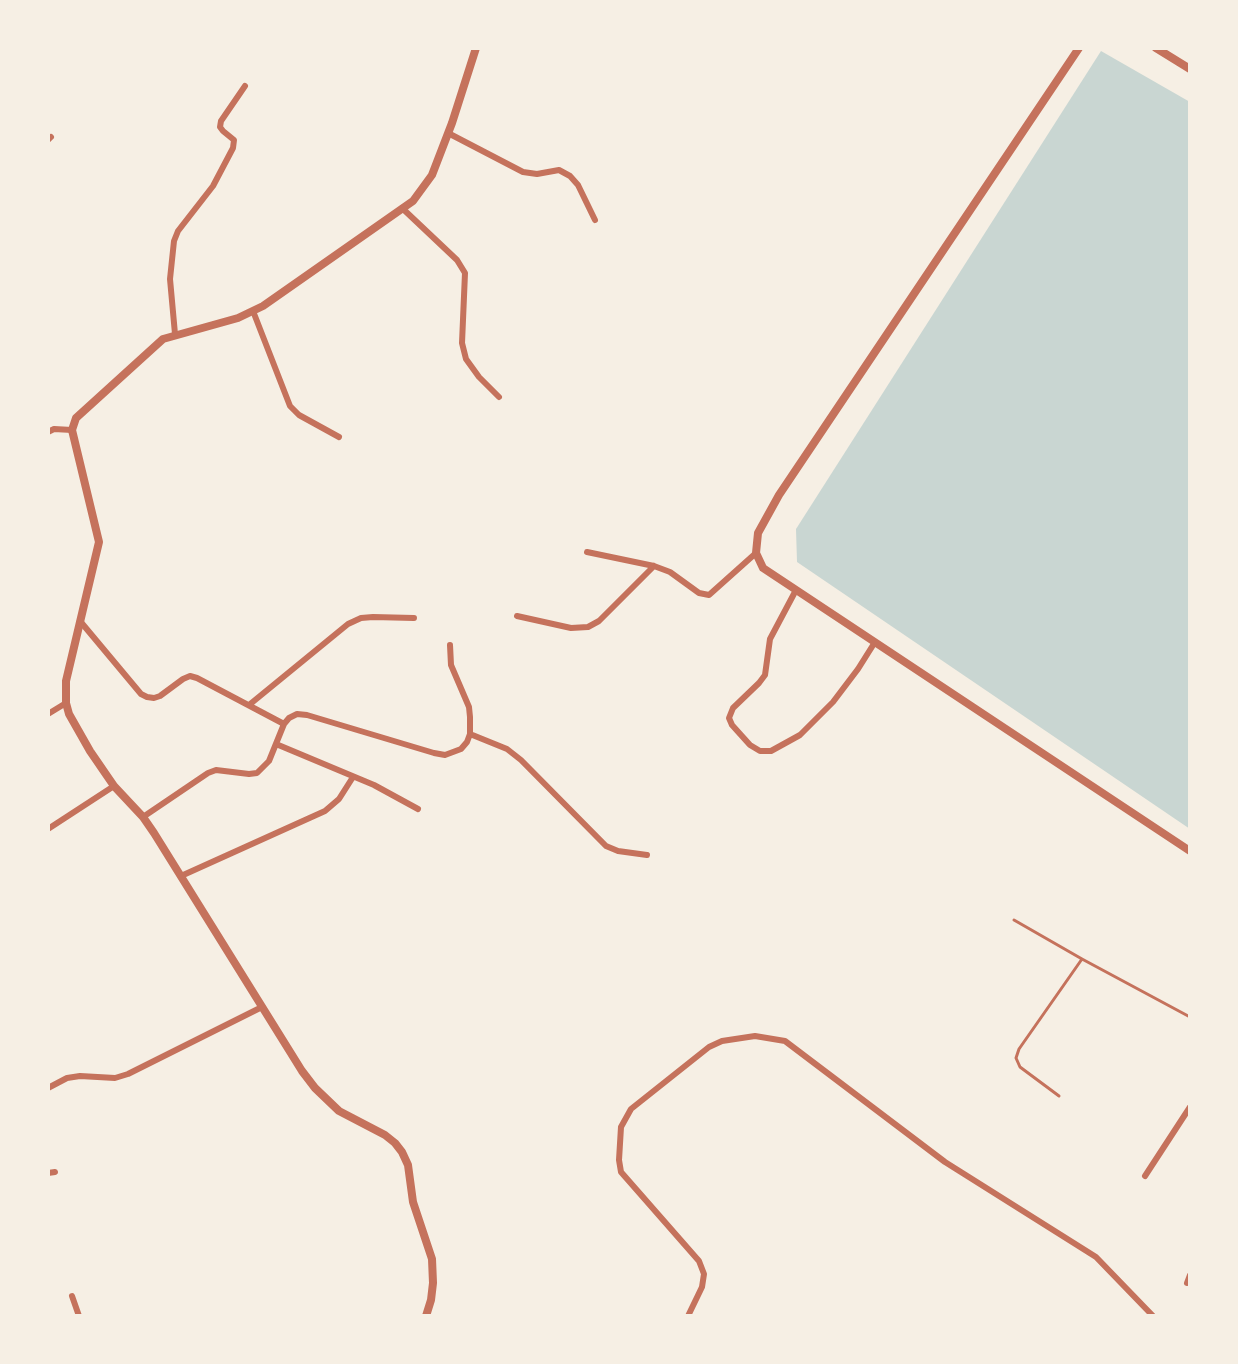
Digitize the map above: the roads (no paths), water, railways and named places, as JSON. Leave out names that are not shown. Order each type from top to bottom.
[{"type":"street","points":[[426,1316],[434,1283],[432,1259],[413,1202],[408,1165],[402,1152],[385,1135],[339,1111],[315,1088],[302,1071],[143,817],[114,786],[90,751],[69,714],[66,703],[66,681],[99,542],[72,430],[76,418],[158,343],[175,334],[238,318],[253,311],[413,201],[428,182],[448,133],[476,48]]},
{"type":"street","points":[[1079,48],[779,495],[758,532],[756,554],[763,568],[1190,851]]},
{"type":"street","points":[[1156,48],[1190,69]]},
{"type":"street","points":[[175,334],[170,279],[174,241],[178,231],[213,186],[233,148],[234,140],[220,127],[221,121],[245,87]]},
{"type":"street","points":[[448,133],[523,172],[537,174],[559,170],[570,176],[578,184],[595,220]]},
{"type":"street","points":[[402,208],[457,260],[465,273],[462,343],[466,359],[479,377],[500,397]]},
{"type":"street","points":[[253,311],[290,406],[299,415],[339,437]]},
{"type":"street","points":[[49,430],[72,430]]},
{"type":"street","points":[[587,552],[654,566],[670,572],[699,593],[709,595],[756,554]]},
{"type":"street","points":[[518,616],[572,628],[588,627],[599,621],[654,566]]},
{"type":"street","points":[[796,590],[771,639],[765,675],[733,708],[729,718],[732,725],[750,745],[760,751],[771,751],[800,735],[833,702],[875,642]]},
{"type":"street","points":[[249,705],[348,624],[361,618],[414,618]]},
{"type":"street","points":[[80,621],[141,694],[154,698],[160,696],[183,678],[190,676],[198,678],[284,724]]},
{"type":"street","points":[[143,817],[208,773],[216,770],[257,773],[268,761],[284,724],[297,714],[445,755],[461,749],[470,734],[469,707],[451,665],[450,645]]},
{"type":"street","points":[[48,714],[66,703]]},
{"type":"street","points":[[470,734],[507,749],[521,760],[606,846],[618,851],[647,855]]},
{"type":"street","points":[[276,744],[374,785],[418,809]]},
{"type":"street","points":[[181,876],[325,811],[339,800],[353,777]]},
{"type":"street","points":[[48,829],[114,786]]},
{"type":"street","points":[[48,1088],[67,1078],[80,1076],[115,1078],[128,1074],[262,1007]]},
{"type":"street","points":[[688,1316],[702,1287],[704,1274],[699,1261],[621,1172],[619,1160],[621,1127],[631,1108],[709,1047],[722,1041],[755,1035],[785,1041],[945,1162],[1096,1257],[1153,1316]]},
{"type":"street","points":[[1145,1176],[1190,1107]]},
{"type":"street","points":[[1187,1283],[1190,1275]]},
{"type":"street","points":[[72,1296],[79,1316]]},
{"type":"lane","points":[[1014,920],[1190,1017]]},
{"type":"lane","points":[[1059,1096],[1020,1067],[1016,1058],[1019,1048],[1082,959]]}]
